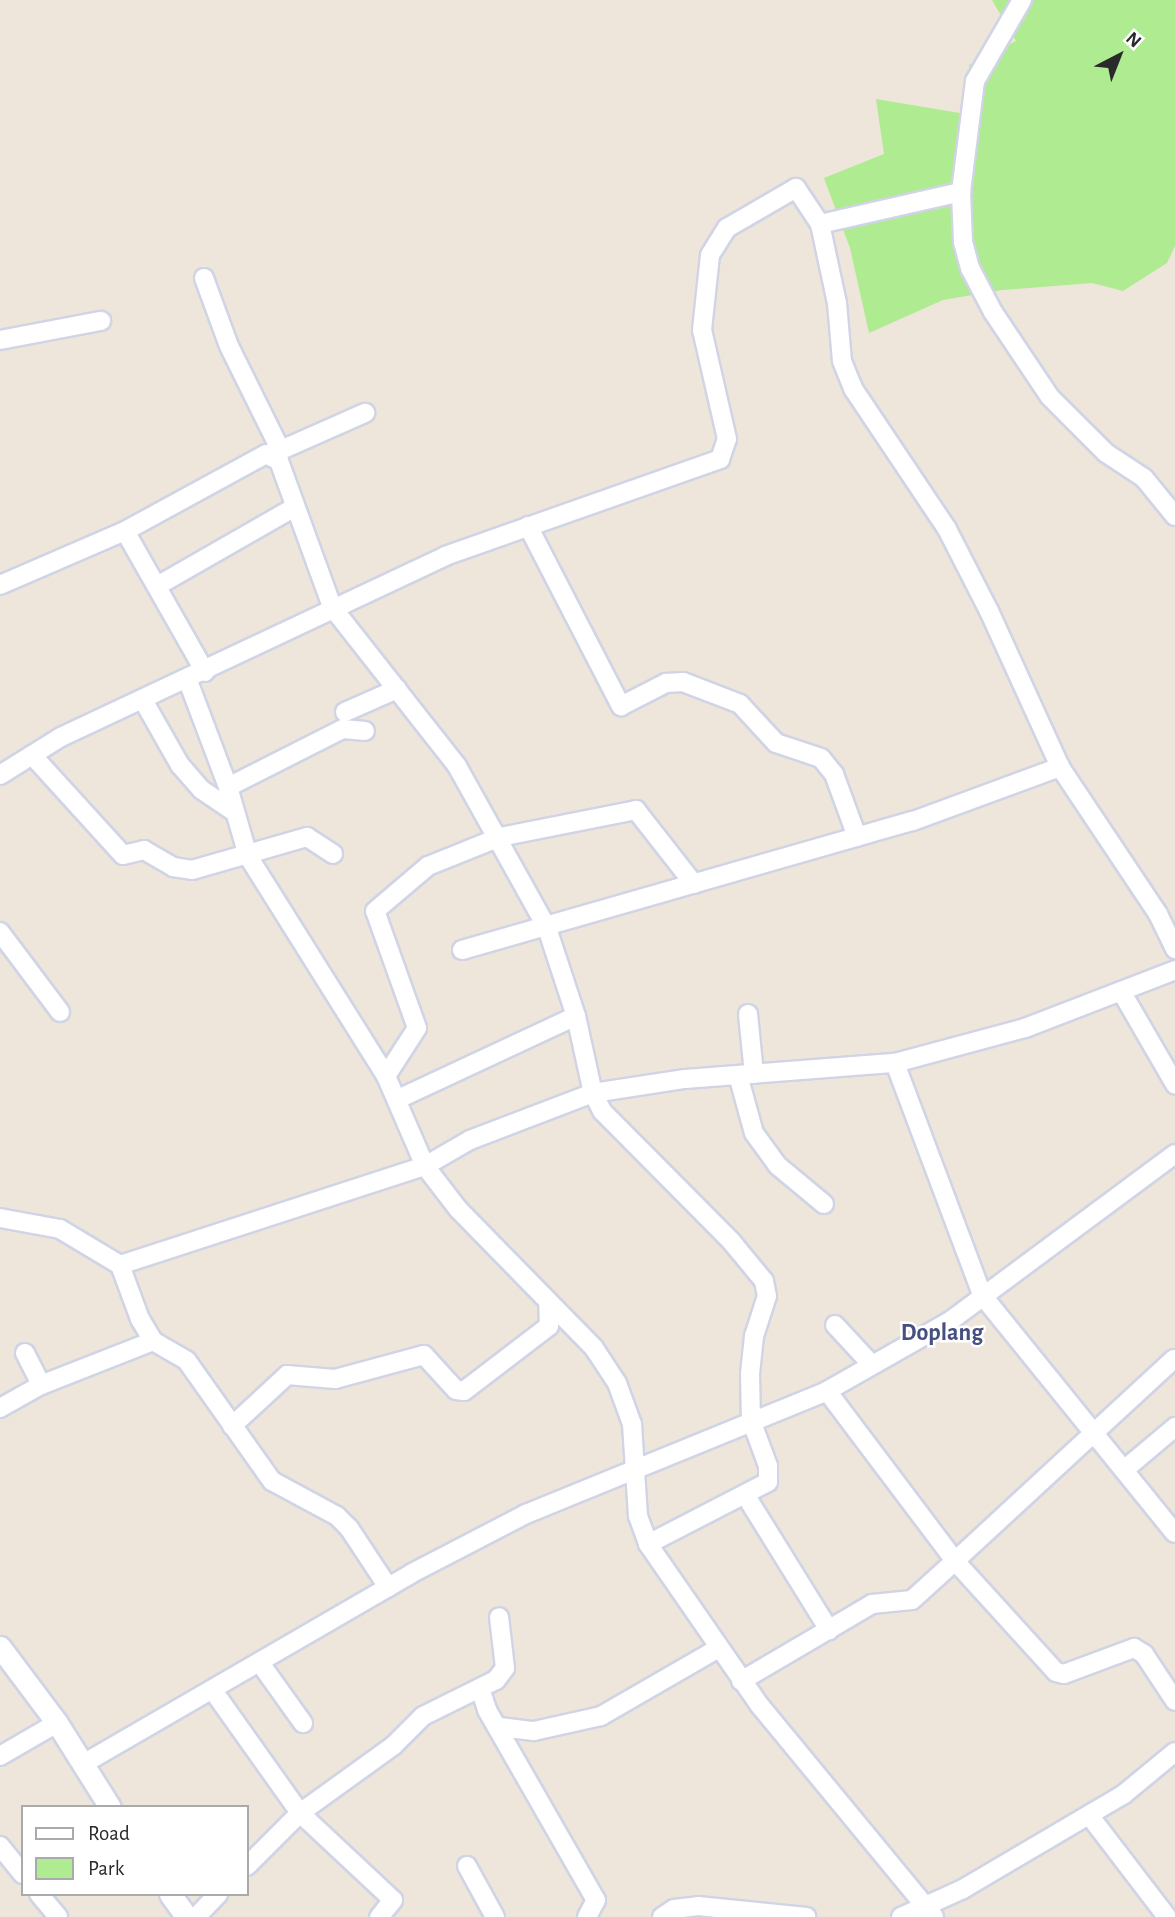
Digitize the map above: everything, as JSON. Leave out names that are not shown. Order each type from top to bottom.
[{"type":"street","points":[[1021,0],[975,81],[961,192],[963,242],[970,268],[993,312],[1073,423],[1106,453],[1144,478],[1175,516]]},
{"type":"street","points":[[0,775],[32,755],[143,700],[188,681],[332,607],[445,556],[720,459],[727,439],[702,330],[705,274],[713,246],[747,214],[796,188],[820,224],[837,303],[842,361],[854,390],[947,529],[989,611],[1060,767],[1158,914],[1175,949]]},
{"type":"street","points":[[820,224],[961,192]]},
{"type":"street","points":[[204,278],[229,346],[276,451],[332,607],[457,766],[500,837],[545,923],[576,1016],[593,1093],[602,1111],[732,1241],[765,1281],[767,1296],[754,1336],[750,1374],[751,1420],[769,1475],[765,1486],[648,1545]]},
{"type":"street","points":[[0,340],[101,321]]},
{"type":"street","points":[[0,585],[125,531],[239,466],[365,413]]},
{"type":"street","points":[[157,586],[295,507]]},
{"type":"street","points":[[528,526],[621,706],[666,682],[683,682],[740,704],[776,743],[821,758],[834,774],[858,837]]},
{"type":"street","points":[[125,531],[205,672]]},
{"type":"street","points":[[188,681],[228,787],[248,856],[386,1076],[425,1166],[458,1209],[594,1348],[617,1383],[632,1423],[638,1517],[648,1545],[741,1681],[931,1912]]},
{"type":"street","points":[[228,787],[343,729],[365,731],[349,711],[397,689]]},
{"type":"street","points":[[143,700],[180,765],[202,790],[233,811]]},
{"type":"street","points":[[32,755],[122,855],[144,850],[186,870],[248,856],[307,837],[333,854]]},
{"type":"street","points":[[462,950],[545,923],[858,837],[1060,767]]},
{"type":"street","points":[[386,1076],[417,1028],[376,908],[428,866],[500,837],[636,810],[694,884]]},
{"type":"street","points":[[0,932],[60,1012]]},
{"type":"street","points":[[120,1265],[425,1166],[470,1140],[593,1093],[746,1074],[895,1063],[1025,1028],[1175,970]]},
{"type":"street","points":[[1121,991],[1175,1084]]},
{"type":"street","points":[[748,1014],[746,1074],[760,1141],[792,1180],[824,1204]]},
{"type":"street","points":[[398,1099],[576,1016]]},
{"type":"street","points":[[895,1063],[982,1295],[1175,1533]]},
{"type":"street","points":[[83,1763],[214,1692],[388,1587],[526,1514],[634,1467],[827,1391],[872,1366],[950,1321],[1175,1154]]},
{"type":"street","points":[[0,1218],[60,1229],[120,1265],[139,1319],[153,1341],[187,1361],[272,1481],[337,1516],[349,1528],[388,1587]]},
{"type":"street","points":[[232,1426],[287,1375],[335,1379],[424,1355],[456,1390],[464,1391],[549,1326],[548,1302]]},
{"type":"street","points":[[835,1325],[872,1366]]},
{"type":"street","points":[[0,1408],[41,1385],[153,1341]]},
{"type":"street","points":[[25,1353],[41,1385]]},
{"type":"street","points":[[741,1681],[874,1603],[912,1600],[1174,1359]]},
{"type":"street","points":[[827,1391],[955,1561],[1056,1672],[1064,1674],[1135,1648],[1144,1654],[1175,1701]]},
{"type":"street","points":[[1124,1470],[1175,1427]]},
{"type":"street","points":[[746,1496],[829,1630]]},
{"type":"street","points":[[248,1865],[300,1813],[393,1746],[432,1709],[496,1680],[505,1668],[499,1617]]},
{"type":"street","points":[[0,1647],[57,1723],[109,1805]]},
{"type":"street","points":[[500,1727],[534,1731],[601,1716],[719,1648]]},
{"type":"street","points":[[260,1663],[303,1723]]},
{"type":"street","points":[[480,1688],[596,1900],[587,1917]]},
{"type":"street","points":[[214,1692],[300,1813],[393,1900],[379,1917]]},
{"type":"street","points":[[0,1756],[57,1723]]},
{"type":"street","points":[[901,1917],[931,1912],[1124,1794],[1175,1752]]},
{"type":"street","points":[[1089,1815],[1167,1917]]},
{"type":"street","points":[[0,1846],[12,1869]]},
{"type":"street","points":[[467,1866],[495,1917]]},
{"type":"street","points":[[40,1896],[58,1917]]},
{"type":"street","points":[[171,1896],[187,1917]]},
{"type":"street","points":[[196,1917],[216,1896]]},
{"type":"street","points":[[662,1917],[674,1909],[806,1917]]},
{"type":"green space","points":[[992,0],[1175,0],[1175,246],[1167,263],[1123,291],[1092,283],[1002,290],[943,300],[869,333],[850,248],[824,178],[884,154],[876,99],[978,116],[969,65],[1016,41]]},
{"type":"district","name":"Doplang","points":[[942,1334]]}]
